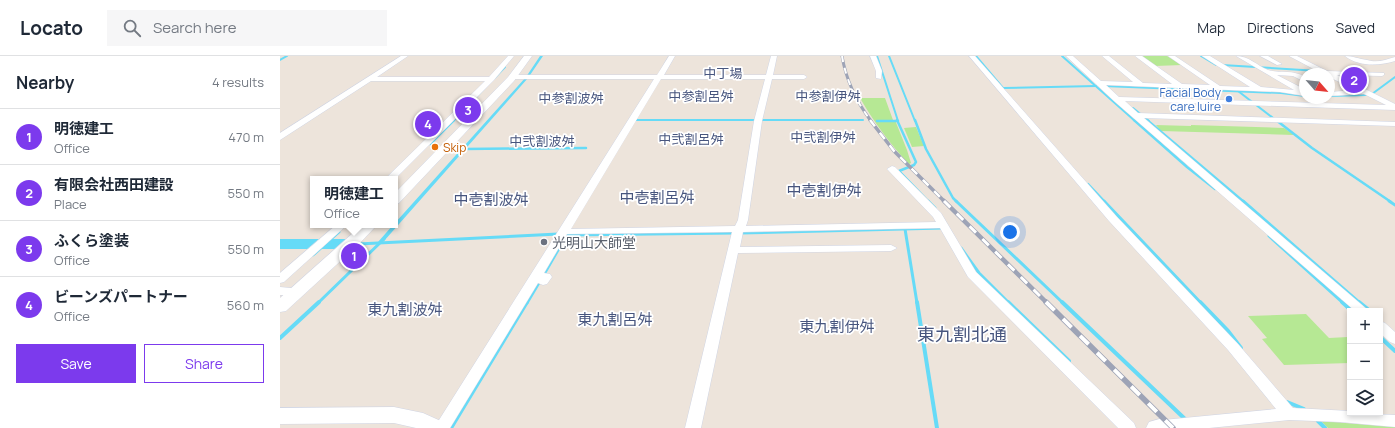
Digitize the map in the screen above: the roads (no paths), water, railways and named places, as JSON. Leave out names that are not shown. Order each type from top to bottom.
[{"type":"street","points":[[280,137],[405,56]]},
{"type":"street","points":[[393,176],[493,79],[511,56]]},
{"type":"street","points":[[398,197],[511,78],[528,56]]},
{"type":"street","points":[[442,428],[542,277],[621,147],[672,56]]},
{"type":"street","points":[[693,428],[737,250],[738,232],[743,220],[758,120],[771,77],[774,56]]},
{"type":"street","points":[[873,56],[879,71],[879,78]]},
{"type":"street","points":[[972,56],[1113,219],[1234,347],[1289,414]]},
{"type":"street","points":[[1069,56],[1104,83],[1241,90],[1260,89],[1299,93]]},
{"type":"street","points":[[1077,56],[1121,100],[1360,308]]},
{"type":"street","points":[[1104,56],[1140,84]]},
{"type":"street","points":[[1138,56],[1180,86]]},
{"type":"street","points":[[1171,56],[1219,88]]},
{"type":"street","points":[[1205,56],[1260,89]]},
{"type":"street","points":[[1239,56],[1299,91]]},
{"type":"street","points":[[1263,56],[1279,64]]},
{"type":"street","points":[[1292,56],[1317,68]]},
{"type":"street","points":[[1348,56],[1363,63],[1380,64],[1392,60]]},
{"type":"street","points":[[1376,56],[1392,60]]},
{"type":"street","points":[[1267,72],[1295,74],[1299,76]]},
{"type":"street","points":[[1335,73],[1382,74]]},
{"type":"street","points":[[371,79],[493,79],[527,77],[804,77]]},
{"type":"street","points":[[1335,77],[1395,108]]},
{"type":"street","points":[[1241,90],[1255,104],[1276,120]]},
{"type":"street","points":[[1335,93],[1365,92]]},
{"type":"street","points":[[1121,100],[1395,108]]},
{"type":"street","points":[[1139,115],[1395,124]]},
{"type":"street","points":[[892,169],[937,215],[972,274],[1128,428]]},
{"type":"street","points":[[280,279],[339,228]]},
{"type":"street","points":[[280,307],[367,228]]},
{"type":"street","points":[[572,234],[944,228]]},
{"type":"street","points":[[737,250],[891,248]]},
{"type":"street","points":[[280,291],[297,292]]},
{"type":"street","points":[[1383,329],[1395,339]]},
{"type":"street","points":[[1163,427],[1289,414],[1340,416],[1395,421]]},
{"type":"street","points":[[280,416],[394,415],[416,419],[436,428]]},
{"type":"water","points":[[540,56],[543,56],[528,78],[398,225],[398,220],[526,77]]},
{"type":"water","points":[[390,228],[395,228],[384,241],[378,242]]},
{"type":"waterway","points":[[280,60],[287,56]]},
{"type":"waterway","points":[[877,56],[897,121]]},
{"type":"waterway","points":[[889,56],[915,121]]},
{"type":"waterway","points":[[976,56],[1003,88],[1096,86]]},
{"type":"waterway","points":[[1062,56],[1096,86]]},
{"type":"waterway","points":[[1201,56],[1216,65]]},
{"type":"waterway","points":[[1222,65],[1299,70]]},
{"type":"waterway","points":[[453,121],[505,67]]},
{"type":"waterway","points":[[1372,94],[1395,77]]},
{"type":"waterway","points":[[1096,86],[1135,121]]},
{"type":"waterway","points":[[1104,86],[1238,91]]},
{"type":"waterway","points":[[1238,91],[1299,95]]},
{"type":"waterway","points":[[1238,91],[1277,121]]},
{"type":"waterway","points":[[1335,96],[1366,95]]},
{"type":"waterway","points":[[1133,108],[1149,121]]},
{"type":"waterway","points":[[636,120],[863,120]]},
{"type":"waterway","points":[[915,120],[926,149],[956,201]]},
{"type":"waterway","points":[[1134,120],[1187,167],[1215,189]]},
{"type":"waterway","points":[[1147,120],[1244,202]]},
{"type":"waterway","points":[[1276,120],[1312,148],[1391,202]]},
{"type":"waterway","points":[[430,144],[453,121]]},
{"type":"waterway","points":[[877,121],[897,121]]},
{"type":"waterway","points":[[897,121],[916,162],[914,165],[899,171],[929,202]]},
{"type":"waterway","points":[[464,149],[586,148]]},
{"type":"waterway","points":[[1088,184],[1105,202]]},
{"type":"waterway","points":[[956,201],[1063,303]]},
{"type":"waterway","points":[[1104,201],[1201,303]]},
{"type":"waterway","points":[[1243,201],[1360,303]]},
{"type":"waterway","points":[[1389,201],[1395,205]]},
{"type":"waterway","points":[[929,202],[935,208]]},
{"type":"waterway","points":[[740,233],[943,228]]},
{"type":"waterway","points":[[905,229],[917,303]]},
{"type":"waterway","points":[[543,276],[569,231]]},
{"type":"waterway","points":[[313,255],[339,232]]},
{"type":"waterway","points":[[567,235],[735,233]]},
{"type":"waterway","points":[[380,243],[558,234]]},
{"type":"waterway","points":[[1269,236],[1343,303]]},
{"type":"waterway","points":[[380,243],[384,239]]},
{"type":"waterway","points":[[318,303],[380,243]]},
{"type":"waterway","points":[[358,244],[380,243]]},
{"type":"waterway","points":[[280,244],[345,244]]},
{"type":"waterway","points":[[961,248],[979,273],[1008,302]]},
{"type":"waterway","points":[[527,303],[540,281]]},
{"type":"waterway","points":[[280,338],[319,302]]},
{"type":"waterway","points":[[451,428],[527,302]]},
{"type":"waterway","points":[[917,302],[937,428]]},
{"type":"waterway","points":[[1008,302],[1069,361]]},
{"type":"waterway","points":[[1062,302],[1185,419]]},
{"type":"waterway","points":[[1200,302],[1228,331],[1241,348]]},
{"type":"waterway","points":[[1342,302],[1349,308]]},
{"type":"waterway","points":[[1359,302],[1366,308]]},
{"type":"waterway","points":[[1383,340],[1395,351]]},
{"type":"waterway","points":[[1287,402],[1304,409]]},
{"type":"waterway","points":[[1318,421],[1325,428]]},
{"type":"railway","points":[[842,56],[852,90],[871,121]]},
{"type":"railway","points":[[870,120],[894,151],[944,201]]},
{"type":"railway","points":[[944,201],[1047,303]]},
{"type":"railway","points":[[1046,302],[1173,428]]},
{"type":"place","name":"有限会社西田建設","points":[[1354,80]]},
{"type":"place","name":"Facial Body care luire","points":[[1229,99]]},
{"type":"place","name":"ふくら塗装","points":[[468,110]]},
{"type":"place","name":"ビーンズパートナー","points":[[428,124]]},
{"type":"place","name":"Skip","points":[[435,147]]},
{"type":"place","name":"光明山大師堂","points":[[544,242]]},
{"type":"place","name":"明徳建工","points":[[354,256]]},
{"type":"district","name":"中丁場","points":[[723,73]]},
{"type":"district","name":"中参割呂舛","points":[[701,96]]},
{"type":"district","name":"中参割伊舛","points":[[828,96]]},
{"type":"district","name":"中参割波舛","points":[[571,98]]},
{"type":"district","name":"中弐割伊舛","points":[[823,137]]},
{"type":"district","name":"中弐割呂舛","points":[[691,139]]},
{"type":"district","name":"中弐割波舛","points":[[542,141]]},
{"type":"district","name":"中壱割伊舛","points":[[824,190]]},
{"type":"district","name":"中壱割呂舛","points":[[657,197]]},
{"type":"district","name":"中壱割波舛","points":[[491,199]]},
{"type":"district","name":"東九割波舛","points":[[405,309]]},
{"type":"district","name":"東九割呂舛","points":[[615,319]]},
{"type":"district","name":"東九割伊舛","points":[[837,326]]},
{"type":"district","name":"東九割北通","points":[[962,334]]}]
